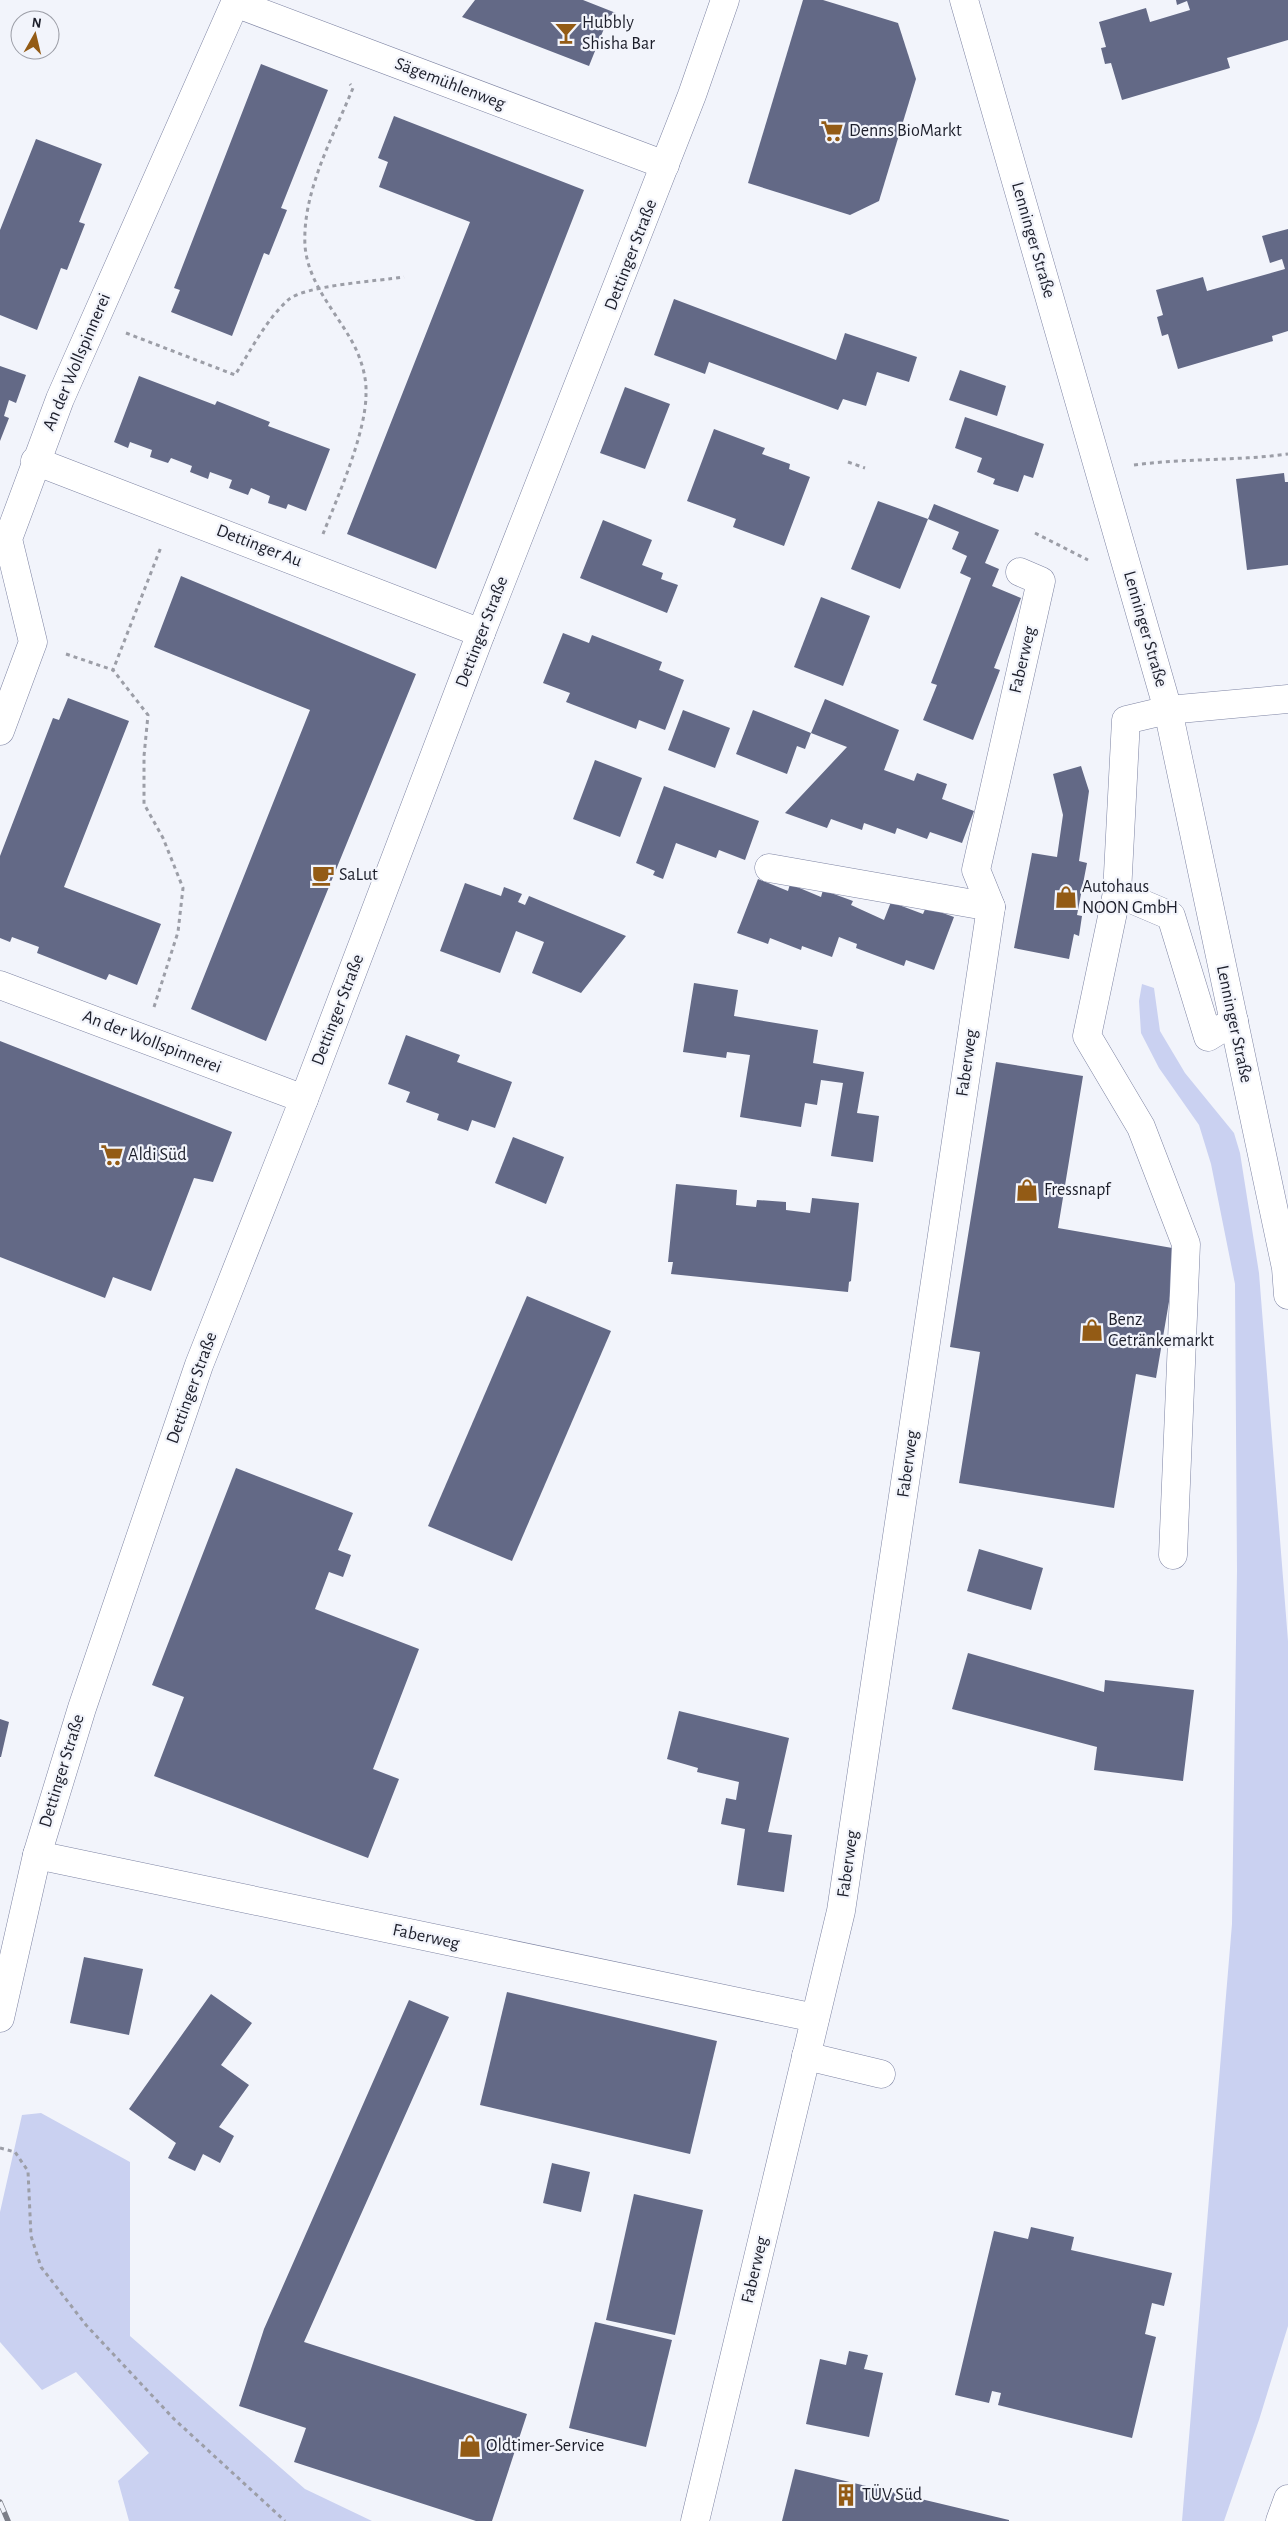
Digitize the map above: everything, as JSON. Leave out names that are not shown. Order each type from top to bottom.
[{"type":"street","name":"Lenninger Straße","points":[[964,0],[1168,710],[1287,1268],[1288,1295]]},
{"type":"street","name":"Sägemühlenweg","points":[[235,3],[666,166]]},
{"type":"street","name":"An der Wollspinnerei","points":[[33,642],[8,539],[35,461],[235,3]]},
{"type":"street","name":"Dettinger Straße","points":[[0,2018],[37,1855],[82,1708],[199,1365],[304,1099],[481,633],[666,166],[725,5]]},
{"type":"street","name":"Dettinger Au","points":[[35,461],[481,633]]},
{"type":"street","name":"Faberweg","points":[[695,2521],[841,1912],[991,907],[976,870],[1041,581],[1020,572]]},
{"type":"street","points":[[0,731],[33,642]]},
{"type":"street","points":[[1173,1554],[1186,1244],[1141,1126],[1087,1036],[1117,893],[1126,720],[1168,710],[1288,699]]},
{"type":"street","points":[[770,868],[991,907]]},
{"type":"street","points":[[1117,893],[1171,916],[1208,1037],[1234,1020]]},
{"type":"street","name":"An der Wollspinnerei","points":[[0,985],[304,1099]]},
{"type":"street","name":"Faberweg","points":[[37,1855],[815,2018]]},
{"type":"street","points":[[806,2056],[882,2074]]},
{"type":"street","points":[[1280,2521],[1288,2499]]},
{"type":"path","points":[[311,566],[346,475],[361,423],[366,394],[364,370],[348,334],[317,289],[306,247],[306,213],[320,170],[352,88],[349,85],[362,51]]},
{"type":"path","points":[[95,321],[235,375],[264,329],[289,299],[317,289],[404,277]]},
{"type":"path","points":[[1172,460],[1256,458],[1288,454]]},
{"type":"path","points":[[848,462],[865,468]]},
{"type":"path","points":[[113,670],[174,514]]},
{"type":"path","points":[[1035,533],[1132,583]]},
{"type":"path","points":[[33,642],[113,670],[148,715],[144,756],[144,804],[163,838],[183,888],[178,932],[143,1038]]},
{"type":"path","points":[[0,2148],[15,2152],[28,2171],[31,2236],[40,2267],[86,2325],[174,2419],[285,2521]]},
{"type":"shaded area","points":[[1142,984],[1154,988],[1160,1031],[1185,1073],[1234,1133],[1240,1153],[1259,1273],[1288,1641],[1288,2326],[1259,2420],[1224,2521],[1182,2521],[1232,1924],[1237,1571],[1235,1284],[1211,1164],[1199,1125],[1159,1068],[1141,1033],[1139,1001]]},
{"type":"shaded area","points":[[41,2113],[130,2162],[130,2336],[305,2489],[372,2521],[129,2521],[118,2481],[149,2453],[76,2372],[42,2390],[0,2342],[0,2212],[22,2115]]},
{"type":"building","points":[[475,0],[583,0],[616,13],[609,16],[589,66],[462,17]]},
{"type":"building","name":"Denns BioMarkt","points":[[803,0],[823,0],[898,23],[916,79],[879,201],[850,215],[748,183]]},
{"type":"building","points":[[1176,0],[1288,0],[1288,40],[1227,58],[1230,68],[1122,100],[1111,63],[1105,64],[1101,48],[1106,47],[1099,22],[1146,8],[1150,22],[1190,10],[1187,1],[1177,5]]},
{"type":"building","points":[[261,64],[328,90],[281,208],[287,210],[269,255],[264,253],[232,336],[171,312],[180,290],[174,288]]},
{"type":"building","points":[[394,116],[584,190],[436,569],[347,534],[470,222],[379,187],[388,162],[378,158]]},
{"type":"building","points":[[36,139],[102,164],[79,222],[85,224],[67,270],[61,268],[37,330],[0,315],[0,230]]},
{"type":"building","points":[[1288,229],[1288,331],[1272,336],[1273,341],[1178,369],[1168,334],[1162,336],[1157,317],[1163,315],[1156,290],[1203,277],[1207,291],[1285,269],[1282,259],[1270,263],[1262,236]]},
{"type":"building","points":[[674,299],[836,360],[845,333],[917,357],[909,382],[877,372],[866,406],[843,399],[838,410],[709,362],[705,374],[654,355]]},
{"type":"building","points":[[0,366],[26,375],[16,403],[9,400],[4,416],[9,418],[0,441]]},
{"type":"building","points":[[960,370],[1006,386],[997,416],[949,400]]},
{"type":"building","points":[[139,376],[215,405],[217,401],[270,422],[268,426],[330,449],[306,511],[288,504],[286,509],[268,503],[270,496],[251,488],[248,495],[229,488],[232,480],[210,472],[208,479],[190,472],[192,466],[171,458],[168,463],[150,457],[152,450],[130,442],[128,448],[114,442]]},
{"type":"building","points":[[625,387],[670,404],[645,469],[600,453]]},
{"type":"building","points":[[965,417],[1044,444],[1033,478],[1024,475],[1018,492],[993,484],[995,479],[977,472],[982,458],[955,448]]},
{"type":"building","points":[[714,429],[765,448],[762,454],[790,464],[789,469],[810,477],[784,546],[733,527],[736,519],[687,501]]},
{"type":"building","points":[[1284,473],[1285,482],[1288,482],[1288,565],[1247,570],[1236,479]]},
{"type":"building","points":[[878,501],[928,519],[900,589],[851,569]]},
{"type":"building","points":[[934,504],[999,530],[985,563],[999,569],[992,586],[1021,598],[994,668],[1000,670],[973,740],[923,720],[937,685],[931,683],[971,578],[960,573],[967,556],[952,549],[959,532],[928,519]]},
{"type":"building","points":[[603,520],[652,540],[642,565],[663,573],[661,579],[678,585],[667,613],[580,578]]},
{"type":"building","points":[[181,576],[416,674],[266,1041],[191,1009],[310,710],[154,647]]},
{"type":"building","points":[[821,597],[870,616],[843,686],[794,667]]},
{"type":"building","points":[[563,633],[589,643],[592,635],[662,662],[659,670],[684,680],[665,730],[639,720],[636,729],[566,702],[570,693],[543,683]]},
{"type":"building","points":[[68,698],[129,721],[64,887],[161,924],[137,985],[109,974],[106,980],[37,953],[39,947],[12,937],[10,942],[0,938],[0,856],[53,718],[59,720]]},
{"type":"building","points":[[825,699],[899,730],[884,770],[914,781],[917,773],[947,784],[942,799],[974,811],[962,843],[930,832],[927,839],[897,828],[895,834],[864,823],[862,830],[831,819],[827,828],[785,813],[847,747],[811,733]]},
{"type":"building","points":[[683,710],[730,728],[715,768],[668,750]]},
{"type":"building","points":[[753,710],[811,733],[805,749],[797,746],[787,774],[736,754]]},
{"type":"building","points":[[595,760],[642,778],[620,837],[573,819]]},
{"type":"building","points":[[1081,766],[1089,791],[1079,861],[1087,863],[1077,915],[1082,916],[1079,936],[1074,934],[1069,959],[1014,948],[1032,853],[1057,857],[1063,815],[1053,774]]},
{"type":"building","points":[[664,786],[759,821],[745,860],[719,850],[716,858],[676,843],[663,879],[653,875],[655,871],[636,863]]},
{"type":"building","points":[[758,879],[788,891],[790,884],[821,897],[823,890],[853,901],[851,905],[884,920],[891,902],[923,914],[926,907],[954,917],[934,970],[906,960],[904,966],[856,948],[857,944],[839,937],[832,957],[802,946],[801,950],[770,938],[768,944],[737,933]]},
{"type":"building","points":[[465,883],[501,896],[504,887],[522,894],[518,902],[525,905],[529,896],[626,936],[581,993],[532,973],[544,942],[516,931],[500,973],[440,951]]},
{"type":"building","points":[[694,983],[738,990],[734,1016],[818,1030],[813,1063],[864,1072],[857,1113],[879,1116],[873,1162],[831,1156],[843,1083],[821,1080],[817,1105],[805,1103],[801,1127],[740,1117],[750,1055],[727,1052],[726,1058],[683,1052]]},
{"type":"building","points":[[406,1035],[460,1055],[457,1062],[512,1082],[495,1128],[472,1120],[468,1131],[437,1120],[439,1114],[406,1102],[410,1092],[388,1084]]},
{"type":"building","name":"Aldi Süd","points":[[0,1041],[232,1132],[213,1182],[194,1178],[151,1291],[113,1277],[105,1298],[0,1257]]},
{"type":"building","points":[[996,1062],[1083,1076],[1058,1228],[1178,1249],[1156,1378],[1136,1374],[1114,1508],[959,1483],[980,1352],[950,1347]]},
{"type":"building","points":[[513,1137],[564,1157],[546,1204],[495,1183]]},
{"type":"building","points":[[676,1184],[737,1190],[736,1205],[756,1207],[757,1200],[786,1202],[786,1210],[810,1213],[812,1198],[859,1203],[851,1281],[849,1282],[848,1292],[671,1274],[673,1262],[668,1262]]},
{"type":"building","points":[[527,1296],[611,1331],[512,1561],[428,1526]]},
{"type":"building","points":[[236,1468],[353,1513],[338,1550],[351,1555],[343,1577],[329,1572],[315,1609],[419,1649],[373,1769],[399,1779],[368,1858],[154,1776],[184,1697],[152,1685]]},
{"type":"building","points":[[979,1549],[1043,1568],[1031,1610],[967,1591]]},
{"type":"building","points":[[968,1653],[1104,1692],[1105,1680],[1194,1690],[1183,1781],[1094,1770],[1097,1747],[952,1709]]},
{"type":"building","points":[[679,1711],[789,1738],[768,1832],[792,1835],[784,1892],[737,1885],[745,1829],[721,1824],[726,1798],[736,1800],[739,1782],[697,1772],[698,1768],[667,1759]]},
{"type":"building","points":[[0,1719],[9,1722],[1,1757],[0,1757]]},
{"type":"building","points":[[84,1957],[143,1969],[129,2035],[70,2023]]},
{"type":"building","points":[[507,1992],[717,2041],[690,2154],[480,2105]]},
{"type":"building","points":[[211,1994],[252,2023],[221,2065],[249,2085],[219,2127],[234,2136],[220,2163],[203,2154],[195,2171],[168,2158],[176,2143],[129,2109]]},
{"type":"building","points":[[409,2000],[449,2017],[304,2342],[527,2414],[492,2521],[476,2521],[294,2462],[306,2428],[239,2406],[264,2329]]},
{"type":"building","points":[[552,2163],[590,2172],[581,2212],[543,2203]]},
{"type":"building","points":[[634,2194],[703,2210],[675,2335],[606,2320]]},
{"type":"building","points":[[1031,2227],[1074,2237],[1071,2250],[1172,2273],[1164,2306],[1152,2303],[1145,2334],[1156,2337],[1132,2438],[998,2405],[1001,2393],[992,2391],[989,2403],[955,2395],[994,2231],[1028,2239]]},
{"type":"building","points":[[595,2322],[672,2340],[646,2447],[569,2428]]},
{"type":"building","points":[[849,2351],[868,2355],[864,2369],[883,2373],[869,2437],[806,2424],[820,2359],[846,2365]]},
{"type":"building","name":"TÜV Süd","points":[[795,2469],[1009,2520],[1009,2521],[782,2521]]},
{"type":"railway","points":[[0,2502],[8,2521]]},
{"type":"place","name":"Hubbly Shisha Bar","points":[[566,33]]},
{"type":"place","name":"Denns BioMarkt","points":[[832,131]]},
{"type":"place","name":"SaLut","points":[[323,875]]},
{"type":"place","name":"Autohaus NOON GmbH","points":[[1066,897]]},
{"type":"place","name":"Aldi Süd","points":[[112,1155]]},
{"type":"place","name":"Fressnapf","points":[[1027,1190]]},
{"type":"place","name":"Benz Getränkemarkt","points":[[1092,1330]]},
{"type":"place","name":"Oldtimer-Service","points":[[470,2446]]},
{"type":"place","name":"TÜV Süd","points":[[846,2495]]}]
